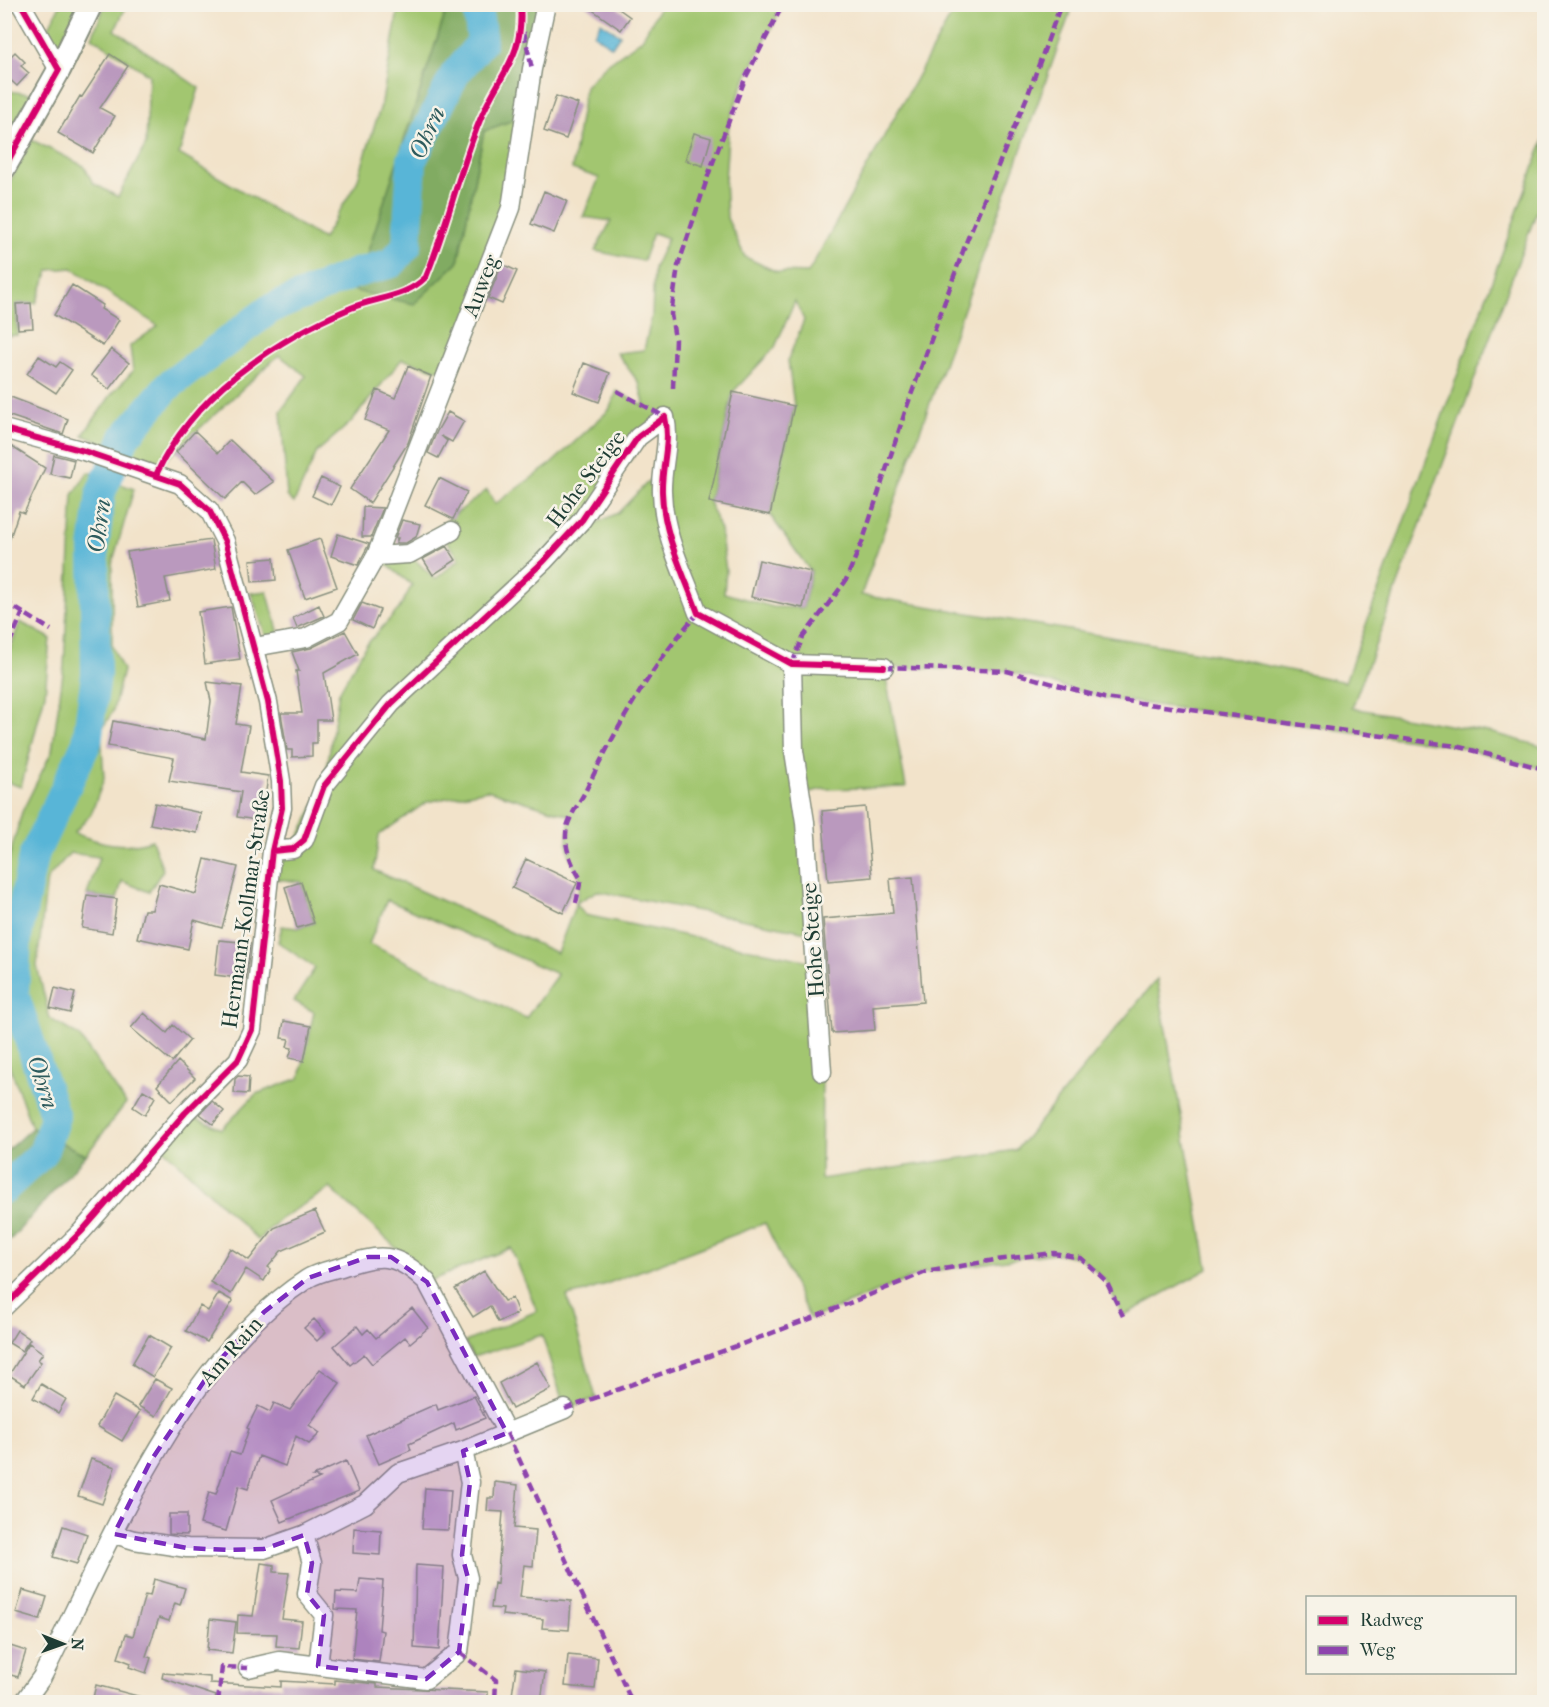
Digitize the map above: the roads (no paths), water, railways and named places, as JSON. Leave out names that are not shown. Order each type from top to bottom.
[{"type":"main road","points":[[4,168],[59,70],[91,4]]},
{"type":"street","points":[[21,4],[59,70]]},
{"type":"street","name":"Auweg","points":[[254,647],[306,638],[339,621],[376,556],[511,208],[532,69],[546,4]]},
{"type":"street","name":"Hohe Steige","points":[[272,851],[293,849],[304,840],[324,786],[391,704],[551,553],[582,520],[638,437],[666,417],[668,429],[662,490],[667,529],[698,613],[792,664],[884,667]]},
{"type":"street","name":"Hermann-Kollmar-Straße","points":[[4,429],[84,451],[180,484],[209,510],[225,541],[268,702],[281,781],[282,808],[272,851],[252,1030],[238,1059],[185,1113],[82,1232],[4,1307]]},
{"type":"street","points":[[376,556],[409,554],[452,531]]},
{"type":"street","name":"Hohe Steige","points":[[792,664],[794,751],[805,822],[822,1072]]},
{"type":"street","name":"Am Rain","points":[[24,1702],[42,1677],[150,1462],[215,1365],[264,1312],[308,1278],[368,1257],[391,1257],[410,1265],[427,1282],[507,1433]]},
{"type":"street","points":[[114,1534],[134,1540],[187,1548],[264,1549],[304,1535],[365,1504],[398,1473],[463,1451],[565,1409]]},
{"type":"street","points":[[248,1668],[279,1661],[426,1679],[459,1652],[468,1578],[462,1555],[470,1482],[463,1451]]},
{"type":"street","points":[[304,1535],[312,1563],[307,1594],[324,1615],[318,1666]]},
{"type":"water","points":[[601,22],[620,35],[612,47],[594,34]]},
{"type":"waterway","name":"Ohrn","points":[[4,1189],[43,1153],[55,1117],[14,994],[17,937],[33,857],[87,742],[96,674],[94,549],[101,492],[125,437],[168,386],[270,309],[356,273],[392,263],[407,245],[412,160],[455,74],[482,42],[477,4]]}]
